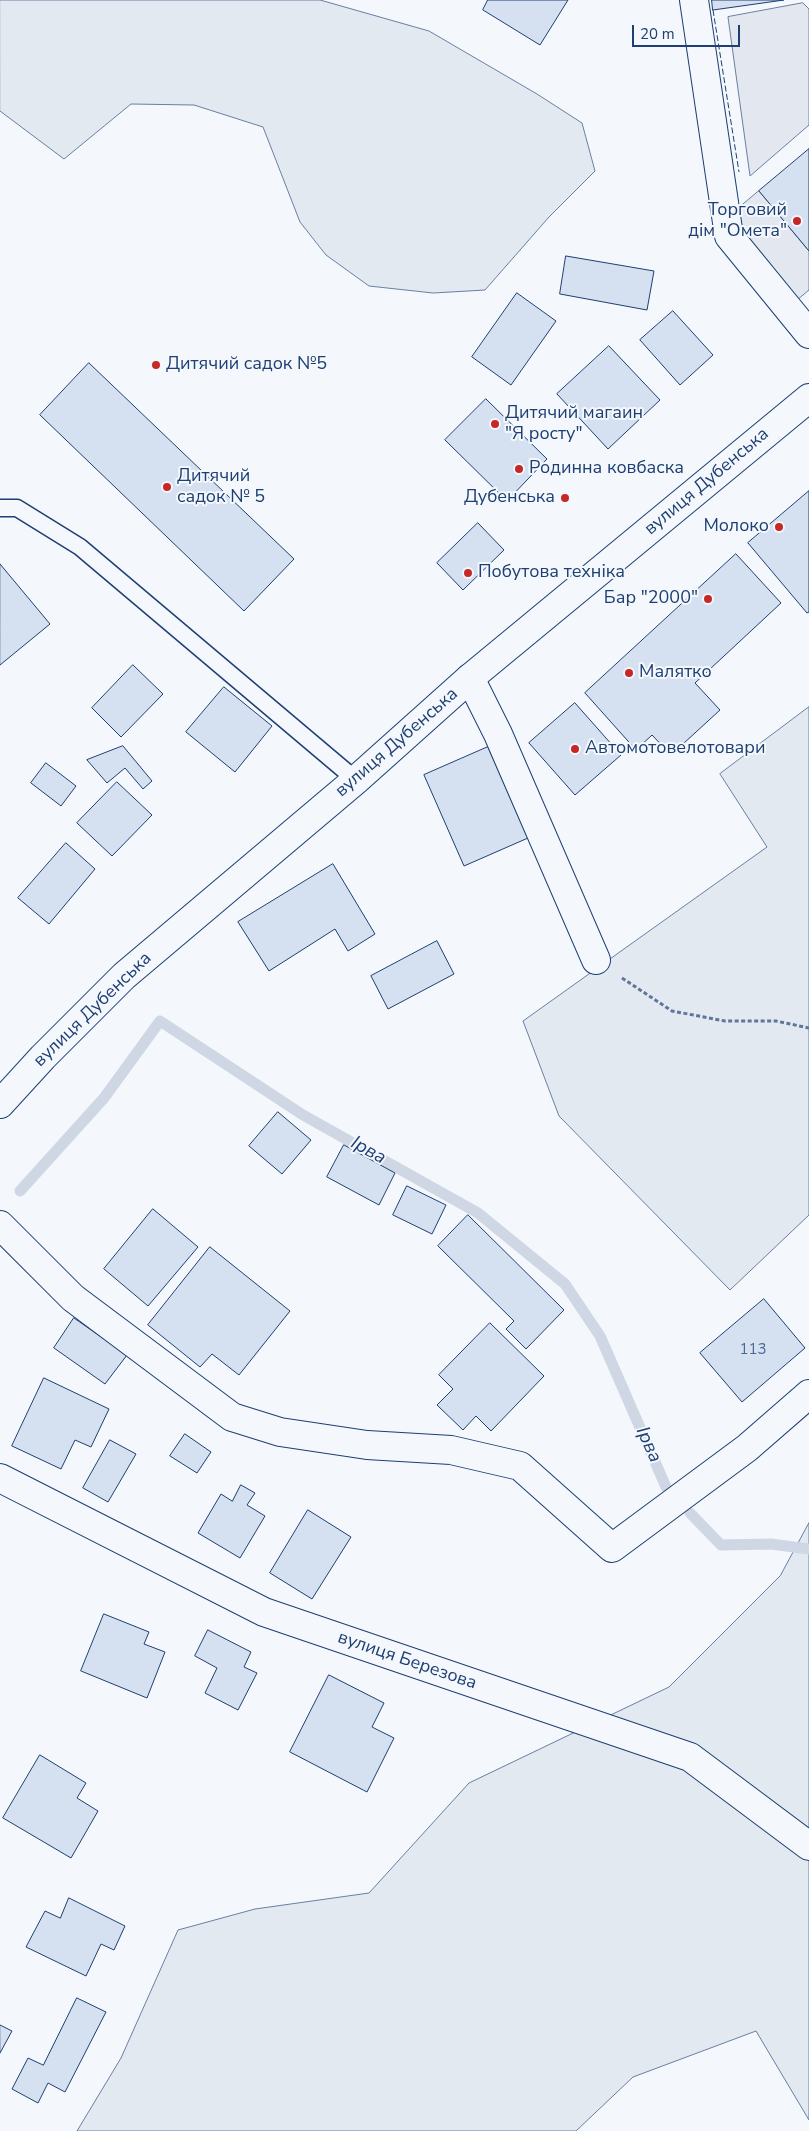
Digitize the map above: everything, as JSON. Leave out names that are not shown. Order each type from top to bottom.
[{"type":"street","points":[[694,0],[728,236],[809,334]]},
{"type":"street","name":"вулиця Дубенська","points":[[0,1104],[43,1057],[124,976],[356,780],[470,678],[809,398]]},
{"type":"street","points":[[470,678],[498,734],[596,960]]},
{"type":"street","points":[[0,1224],[73,1298],[232,1417],[280,1432],[367,1445],[451,1450],[520,1466],[612,1548],[747,1448],[809,1394]]},
{"type":"street","name":"вулиця Березова","points":[[0,1478],[264,1612],[690,1757],[809,1846]]},
{"type":"lane","points":[[0,508],[17,508],[80,547],[356,780]]},
{"type":"path","points":[[596,960],[672,1011],[725,1021],[776,1021],[809,1028]]},
{"type":"shaded area","points":[[0,0],[320,0],[429,31],[537,94],[582,123],[595,171],[549,217],[485,290],[433,293],[369,286],[326,255],[300,222],[263,127],[194,105],[131,104],[64,159],[0,111]]},
{"type":"shaded area","points":[[803,3],[809,9],[809,125],[750,176],[728,17]]},
{"type":"shaded area","points":[[759,191],[809,251],[809,290],[797,300],[728,217]]},
{"type":"shaded area","points":[[809,707],[809,1215],[730,1290],[559,1116],[523,1021],[767,847],[720,774]]},
{"type":"shaded area","points":[[809,1523],[809,2120],[756,2031],[633,2077],[576,2131],[77,2131],[121,2058],[178,1930],[255,1909],[369,1893],[469,1783],[669,1687],[780,1576]]},
{"type":"building","points":[[488,0],[568,0],[540,45],[483,10]]},
{"type":"building","points":[[712,0],[784,0],[713,10]]},
{"type":"building","name":"Торговий дім \"Омета\"","points":[[809,149],[809,251],[759,191]]},
{"type":"building","points":[[566,256],[654,271],[647,310],[560,294]]},
{"type":"building","points":[[517,293],[556,321],[511,385],[472,357]]},
{"type":"building","points":[[673,311],[713,355],[680,385],[640,340]]},
{"type":"building","points":[[609,346],[660,400],[608,449],[557,394]]},
{"type":"building","name":"Дитячий садок № 5","points":[[89,363],[294,559],[244,611],[40,415]]},
{"type":"building","points":[[486,399],[547,459],[507,501],[445,440]]},
{"type":"building","points":[[809,491],[809,612],[807,613],[748,543]]},
{"type":"building","points":[[478,523],[504,550],[463,590],[437,563]]},
{"type":"building","points":[[736,554],[781,603],[695,683],[720,710],[671,755],[652,735],[636,750],[585,693]]},
{"type":"building","points":[[0,564],[50,624],[0,665]]},
{"type":"building","points":[[133,665],[163,694],[121,737],[92,708]]},
{"type":"building","points":[[224,687],[272,726],[235,772],[186,732]]},
{"type":"building","name":"Автомотовелотовари","points":[[575,703],[621,755],[575,795],[529,743]]},
{"type":"building","points":[[123,746],[152,781],[143,789],[125,768],[107,783],[87,760]]},
{"type":"building","points":[[488,747],[528,838],[464,866],[424,775]]},
{"type":"building","points":[[46,763],[76,786],[61,806],[31,783]]},
{"type":"building","points":[[117,782],[152,815],[112,856],[77,823]]},
{"type":"building","points":[[66,843],[95,869],[49,924],[18,898]]},
{"type":"building","points":[[333,864],[375,934],[348,951],[335,929],[269,971],[238,922]]},
{"type":"building","points":[[437,941],[454,974],[388,1009],[371,976]]},
{"type":"building","points":[[278,1112],[311,1140],[282,1174],[249,1146]]},
{"type":"building","points":[[344,1145],[395,1173],[379,1205],[327,1177]]},
{"type":"building","points":[[407,1186],[446,1205],[432,1234],[393,1215]]},
{"type":"building","points":[[153,1209],[198,1247],[148,1306],[104,1269]]},
{"type":"building","points":[[468,1215],[564,1310],[526,1349],[506,1329],[514,1321],[438,1246]]},
{"type":"building","points":[[210,1247],[290,1311],[239,1375],[212,1354],[200,1367],[148,1325]]},
{"type":"building","points":[[764,1299],[805,1348],[742,1402],[700,1353]]},
{"type":"building","points":[[74,1318],[127,1355],[105,1384],[54,1348]]},
{"type":"building","points":[[490,1323],[544,1376],[491,1431],[476,1416],[463,1430],[437,1405],[453,1389],[439,1375]]},
{"type":"building","points":[[44,1378],[109,1409],[91,1447],[75,1440],[61,1469],[12,1446]]},
{"type":"building","points":[[185,1434],[211,1452],[197,1473],[170,1456]]},
{"type":"building","points":[[110,1440],[136,1454],[108,1502],[83,1488]]},
{"type":"building","points":[[241,1485],[255,1493],[247,1505],[265,1516],[240,1558],[198,1533],[221,1494],[232,1501]]},
{"type":"building","points":[[308,1510],[351,1537],[312,1599],[270,1573]]},
{"type":"building","points":[[104,1614],[149,1632],[144,1644],[165,1652],[147,1698],[81,1671]]},
{"type":"building","points":[[208,1630],[251,1652],[244,1667],[257,1673],[238,1710],[205,1693],[217,1668],[195,1656]]},
{"type":"building","points":[[329,1675],[384,1703],[372,1727],[394,1738],[367,1792],[290,1752]]},
{"type":"building","points":[[40,1755],[86,1783],[77,1798],[98,1811],[71,1858],[3,1818]]},
{"type":"building","points":[[69,1898],[125,1926],[114,1950],[101,1944],[86,1976],[26,1947],[45,1911],[60,1918]]},
{"type":"building","points":[[77,1998],[106,2012],[65,2092],[48,2083],[38,2103],[12,2089],[28,2058],[43,2065]]},
{"type":"building","points":[[0,2025],[12,2031],[0,2053]]},
{"type":"waterway","name":"Ірва","points":[[20,1191],[104,1098],[160,1021],[303,1115],[478,1213],[565,1284],[600,1336],[666,1487]]},
{"type":"waterway","name":"Ірва","points":[[690,1513],[721,1545],[771,1544],[809,1549]]},
{"type":"fence","points":[[713,10],[739,172]]},
{"type":"place","name":"Торговий дім \"Омета\"","points":[[797,221]]},
{"type":"place","name":"Дитячий садок №5","points":[[156,365]]},
{"type":"place","name":"Дитячий магаин \"Я росту\"","points":[[495,424]]},
{"type":"place","name":"Родинна ковбаска","points":[[519,469]]},
{"type":"place","name":"Дитячий садок № 5","points":[[167,487]]},
{"type":"place","name":"Дубенська","points":[[565,498]]},
{"type":"place","name":"Молоко","points":[[779,527]]},
{"type":"place","name":"Побутова техніка","points":[[468,573]]},
{"type":"place","name":"Бар \"2000\"","points":[[708,599]]},
{"type":"place","name":"Малятко","points":[[629,673]]},
{"type":"place","name":"Автомотовелотовари","points":[[575,749]]}]
